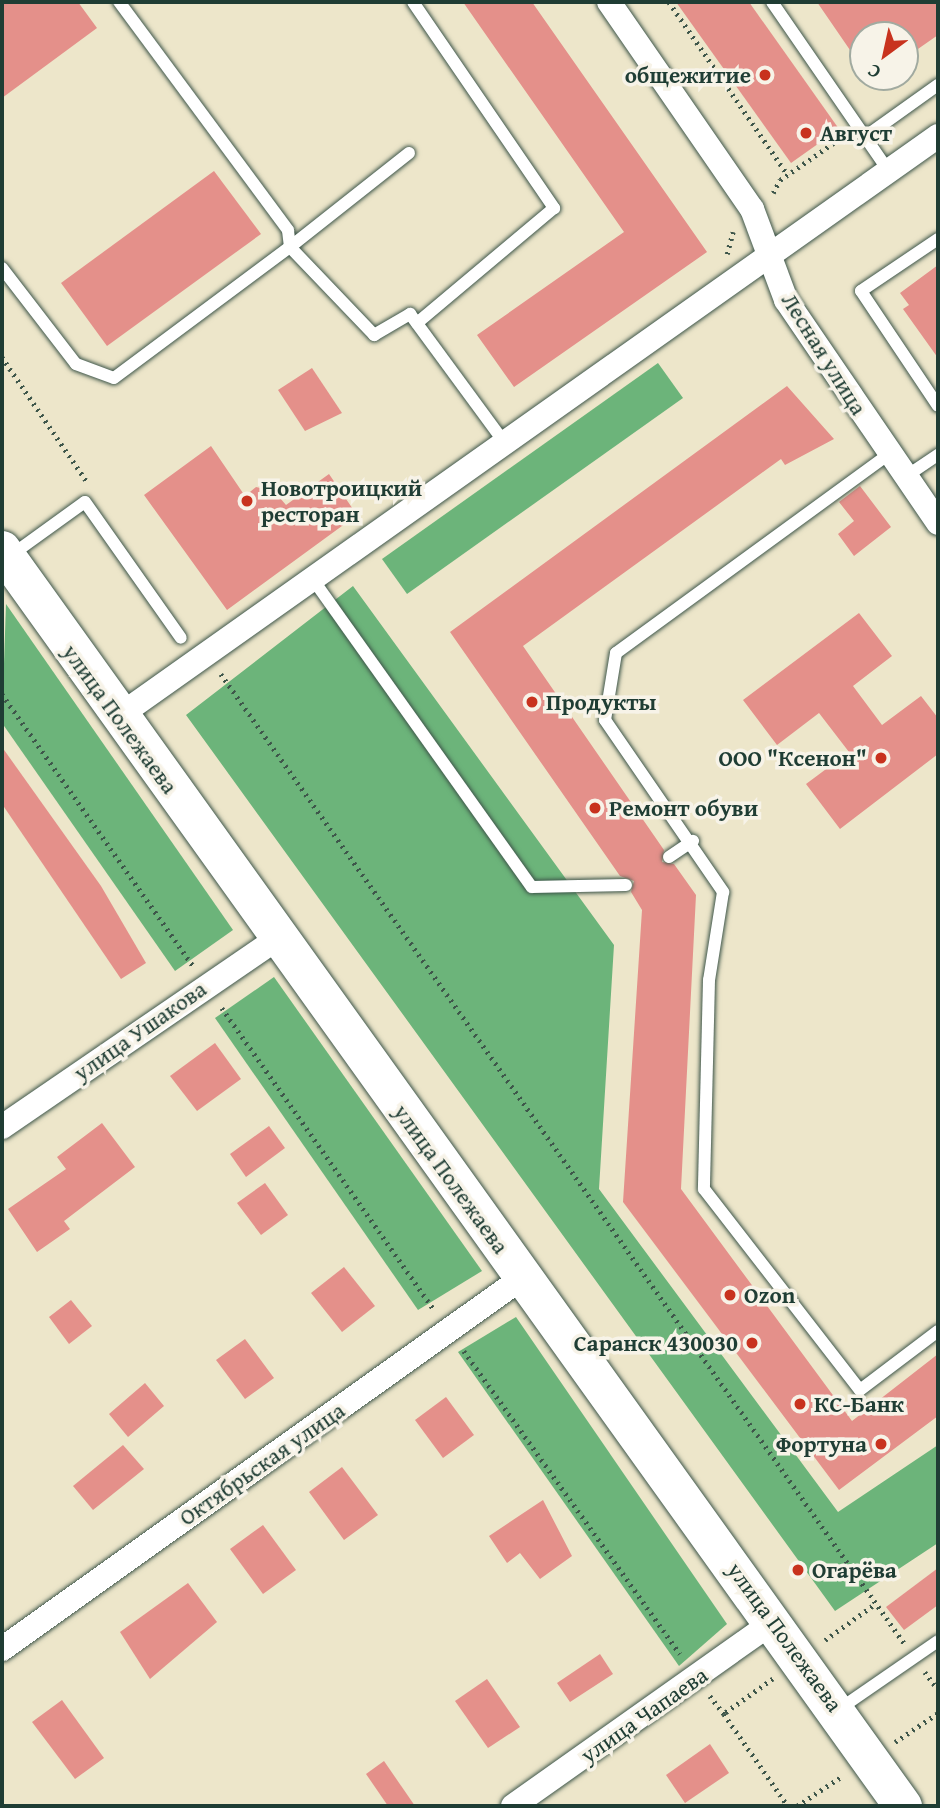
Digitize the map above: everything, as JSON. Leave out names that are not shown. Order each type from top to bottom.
[{"type":"main road","name":"улица Полежаева","points":[[4,554],[116,718],[279,937],[522,1278],[774,1621],[903,1806]]},
{"type":"street","name":"Лесная улица","points":[[609,2],[752,209],[771,253],[786,300],[938,523]]},
{"type":"street","points":[[116,718],[938,136]]},
{"type":"street","name":"улица Ушакова","points":[[2,1127],[279,937]]},
{"type":"street","name":"Октябрьская улица","points":[[2,1649],[522,1278]]},
{"type":"street","name":"улица Чапаева","points":[[513,1806],[697,1679],[774,1621]]},
{"type":"lane","points":[[118,2],[288,230],[290,247],[374,335],[414,318],[554,208],[413,2]]},
{"type":"lane","points":[[772,2],[888,170]]},
{"type":"lane","points":[[861,131],[938,85]]},
{"type":"lane","points":[[2,268],[76,364],[114,378],[290,247],[409,153]]},
{"type":"lane","points":[[938,239],[861,291],[938,405]]},
{"type":"lane","points":[[414,318],[504,442]]},
{"type":"lane","points":[[889,454],[616,653],[605,720],[693,841],[723,892],[709,980],[704,1189],[860,1390],[938,1331]]},
{"type":"lane","points":[[905,477],[938,455]]},
{"type":"lane","points":[[4,554],[85,502],[181,638]]},
{"type":"lane","points":[[312,578],[532,887],[626,885]]},
{"type":"lane","points":[[669,857],[693,841]]},
{"type":"lane","points":[[838,1710],[938,1641]]},
{"type":"path","points":[[671,3],[788,175]]},
{"type":"path","points":[[769,200],[788,175],[861,131]]},
{"type":"path","points":[[2,694],[449,1332],[724,1714]]},
{"type":"path","points":[[248,711],[875,1604]]},
{"type":"green space","points":[[658,363],[683,398],[407,594],[382,559]]},
{"type":"green space","points":[[353,586],[614,945],[599,1189],[838,1512],[938,1445],[938,1543],[835,1611],[186,715]]},
{"type":"green space","points":[[6,604],[233,930],[175,971],[2,723]]},
{"type":"green space","points":[[274,977],[482,1271],[418,1310],[215,1018]]},
{"type":"green space","points":[[516,1317],[727,1624],[679,1666],[458,1352]]},
{"type":"building","points":[[2,2],[78,2],[97,28],[2,98]]},
{"type":"building","points":[[463,2],[532,2],[707,252],[514,387],[477,335],[624,232]]},
{"type":"building","name":"общежитие","points":[[676,2],[749,2],[839,129],[791,163]]},
{"type":"building","points":[[817,2],[938,2],[938,35],[919,48],[919,21],[849,21],[849,49]]},
{"type":"building","points":[[214,171],[261,234],[107,346],[61,283]]},
{"type":"building","points":[[938,265],[938,358],[903,309],[909,305],[900,293]]},
{"type":"building","points":[[312,368],[342,413],[305,431],[278,390]]},
{"type":"building","points":[[787,386],[834,439],[785,465],[781,459],[523,646],[664,850],[662,862],[674,864],[696,895],[681,1189],[852,1421],[938,1354],[938,1416],[839,1490],[623,1202],[642,910],[631,892],[634,881],[620,876],[450,632]]},
{"type":"building","points":[[211,446],[245,496],[256,487],[274,491],[286,505],[329,474],[357,515],[227,610],[144,495]]},
{"type":"building","points":[[860,486],[891,527],[854,556],[838,534],[854,521],[839,502]]},
{"type":"building","points":[[859,613],[892,656],[853,686],[882,725],[921,696],[938,718],[938,754],[840,829],[806,784],[849,752],[819,713],[777,745],[743,700]]},
{"type":"building","points":[[2,747],[101,886],[146,963],[121,979],[2,804]]},
{"type":"building","points":[[215,1043],[241,1079],[197,1111],[170,1076]]},
{"type":"building","points":[[102,1123],[135,1167],[64,1221],[70,1229],[37,1252],[8,1209],[66,1169],[57,1157]]},
{"type":"building","points":[[269,1126],[285,1148],[246,1177],[230,1154]]},
{"type":"building","points":[[265,1183],[288,1215],[261,1235],[237,1203]]},
{"type":"building","points":[[344,1267],[375,1306],[342,1332],[311,1293]]},
{"type":"building","points":[[71,1300],[92,1326],[69,1344],[49,1317]]},
{"type":"building","points":[[245,1339],[274,1378],[245,1399],[216,1360]]},
{"type":"building","points":[[145,1383],[164,1406],[128,1437],[109,1414]]},
{"type":"building","points":[[446,1397],[474,1435],[443,1458],[415,1420]]},
{"type":"building","points":[[123,1445],[144,1469],[93,1510],[73,1486]]},
{"type":"building","points":[[342,1467],[378,1515],[344,1540],[309,1492]]},
{"type":"building","points":[[543,1500],[572,1556],[540,1579],[520,1553],[507,1563],[489,1536]]},
{"type":"building","points":[[263,1525],[296,1570],[263,1594],[230,1549]]},
{"type":"building","points":[[938,1568],[938,1605],[904,1630],[886,1607]]},
{"type":"building","points":[[188,1583],[217,1622],[150,1679],[120,1632]]},
{"type":"building","points":[[600,1654],[613,1674],[570,1702],[557,1683]]},
{"type":"building","points":[[487,1679],[520,1727],[488,1748],[455,1701]]},
{"type":"building","points":[[62,1700],[104,1758],[75,1779],[32,1722]]},
{"type":"building","points":[[710,1744],[729,1773],[685,1803],[666,1775]]},
{"type":"building","points":[[384,1761],[415,1806],[388,1806],[366,1774]]},
{"type":"place","name":"общежитие","points":[[765,75]]},
{"type":"place","name":"Август","points":[[806,133]]},
{"type":"place","name":"Новотроицкий ресторан","points":[[247,501]]},
{"type":"place","name":"Продукты","points":[[532,702]]},
{"type":"place","name":"ООО \"Ксенон\"","points":[[881,758]]},
{"type":"place","name":"Ремонт обуви","points":[[595,808]]},
{"type":"place","name":"Ozon","points":[[730,1295]]},
{"type":"place","name":"Саранск 430030","points":[[752,1343]]},
{"type":"place","name":"КС-Банк","points":[[800,1404]]},
{"type":"place","name":"Фортуна","points":[[881,1444]]},
{"type":"place","name":"Огарёва","points":[[798,1570]]}]
